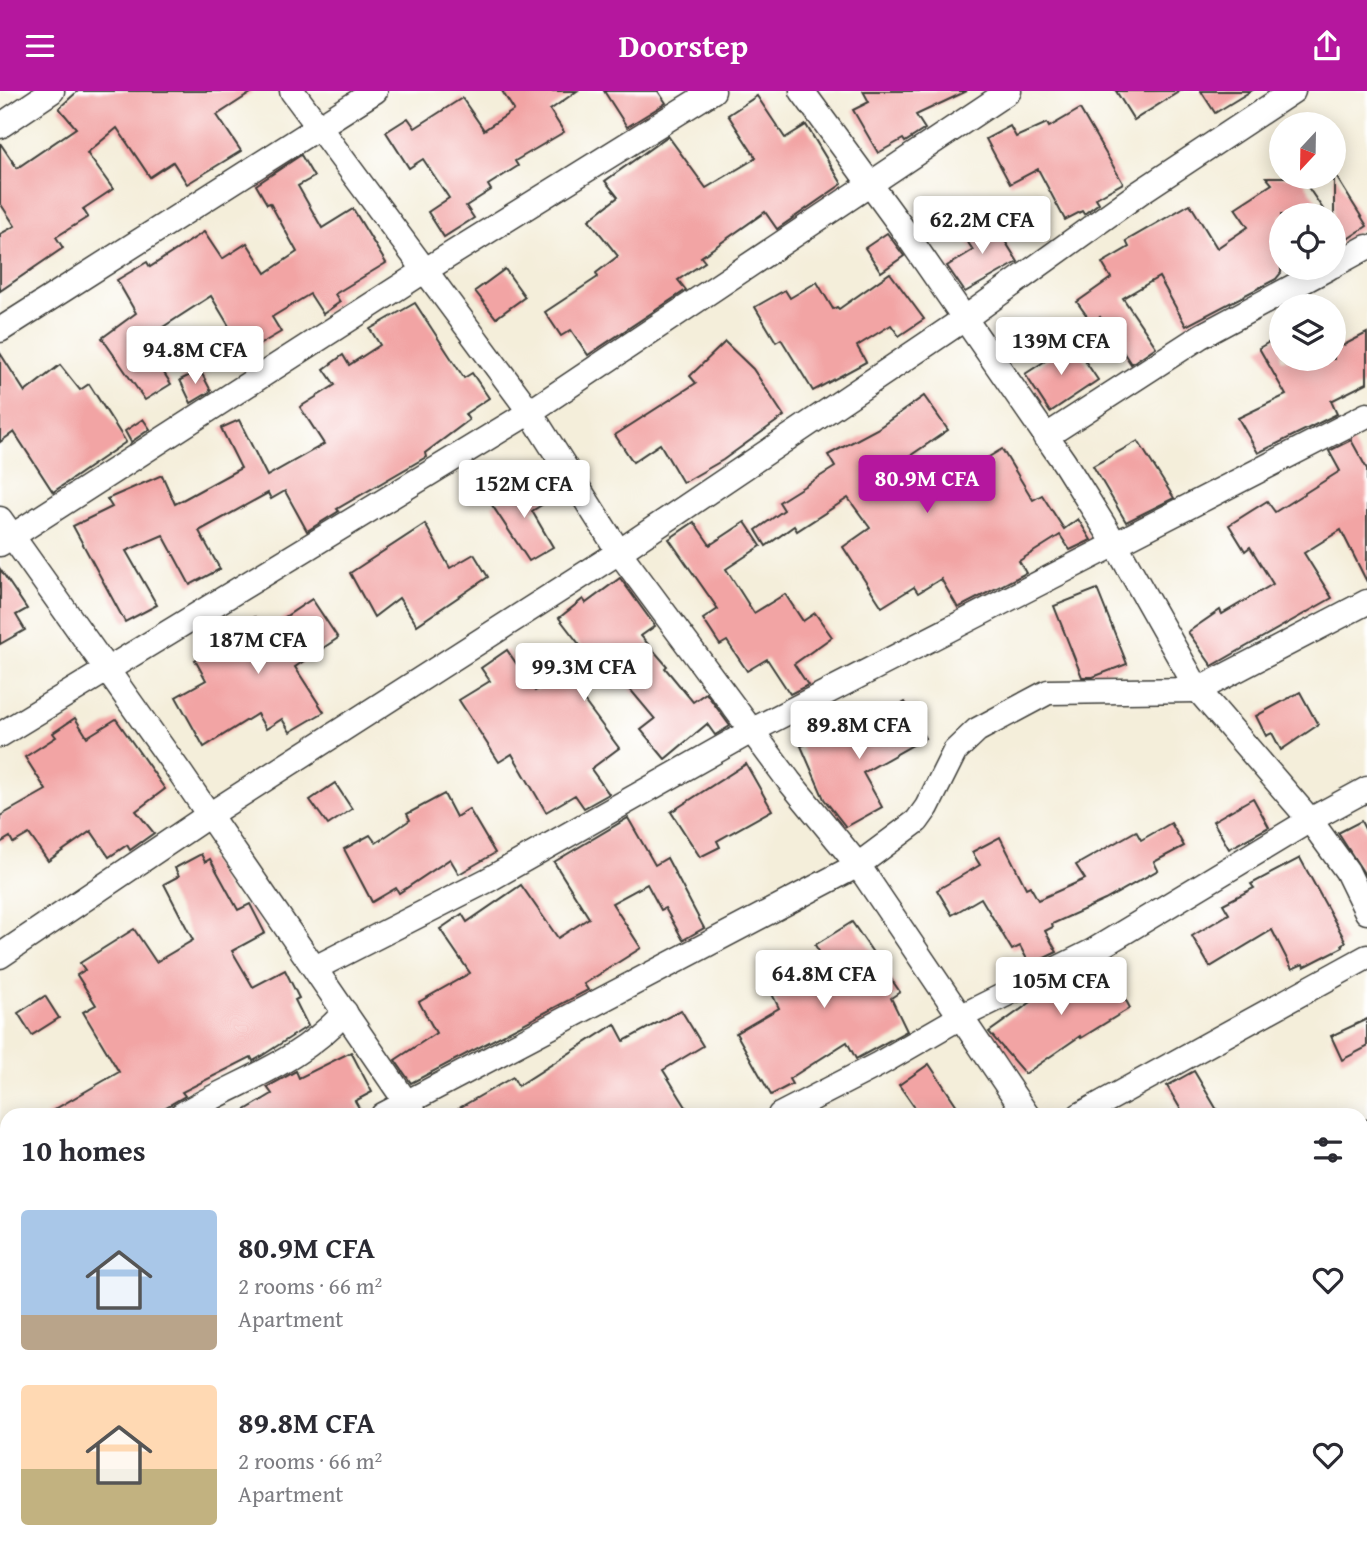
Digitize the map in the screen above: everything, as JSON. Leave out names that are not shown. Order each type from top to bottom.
[{"type":"street","points":[[0,126],[52,91]]},
{"type":"street","points":[[292,91],[530,412],[619,552],[789,781],[858,865],[1022,1108]]},
{"type":"street","points":[[0,330],[375,91]]},
{"type":"street","points":[[410,1108],[107,667],[4,533],[713,91]]},
{"type":"street","points":[[802,91],[871,185],[1045,437],[1116,545],[1198,690],[1310,820],[1347,870],[1367,912]]},
{"type":"street","points":[[0,735],[107,667],[530,412],[1009,91]]},
{"type":"street","points":[[0,956],[209,815],[619,552],[964,319],[1139,193],[1293,91]]},
{"type":"street","points":[[1346,258],[1367,247]]},
{"type":"street","points":[[1045,437],[1201,337],[1306,280]]},
{"type":"street","points":[[315,968],[488,880],[753,730],[1367,415]]},
{"type":"street","points":[[413,1108],[858,865],[917,821],[927,807],[955,751],[977,730],[1048,692],[1198,690],[1367,602]]},
{"type":"street","points":[[794,1108],[879,1065],[962,1016],[1093,951],[1310,820],[1367,789]]},
{"type":"street","points":[[1093,1108],[1367,957]]},
{"type":"street","points":[[192,1108],[225,1088],[277,1067],[322,1037],[345,1012]]},
{"type":"building","points":[[78,91],[254,91],[217,115],[241,151],[187,184],[173,162],[150,177],[117,128],[87,153],[113,189],[83,209],[88,217],[56,237],[63,248],[0,291],[0,234],[15,226],[0,203],[0,143],[17,168],[76,128],[59,108]]},
{"type":"building","points":[[502,91],[577,91],[550,110],[564,132],[515,161],[518,166],[488,185],[491,190],[466,206],[474,218],[444,237],[428,212],[449,198],[423,159],[409,168],[386,132],[408,118],[415,128],[462,98],[484,130],[514,110]]},
{"type":"building","points":[[604,91],[658,91],[666,103],[627,127]]},
{"type":"building","points":[[863,91],[967,91],[916,115],[925,129],[905,142],[903,139],[878,153],[853,110],[869,102]]},
{"type":"building","points":[[1116,91],[1180,91],[1134,120]]},
{"type":"building","points":[[1201,91],[1251,91],[1215,113]]},
{"type":"building","points":[[757,96],[785,138],[806,125],[842,184],[777,229],[765,212],[701,257],[705,262],[678,280],[686,290],[588,355],[571,330],[561,336],[545,312],[598,277],[596,273],[618,256],[589,220],[618,197],[605,181],[668,136],[706,188],[756,158],[728,115]]},
{"type":"building","points":[[1080,109],[1123,183],[1096,198],[1099,203],[1084,214],[1082,211],[1065,220],[1038,169],[1010,184],[986,139],[1010,126],[1016,137],[1047,123],[1049,127]]},
{"type":"building","points":[[301,155],[314,177],[298,186],[322,228],[353,209],[386,263],[335,294],[340,302],[323,314],[310,294],[272,317],[281,332],[245,353],[211,296],[143,340],[171,384],[145,400],[102,338],[136,313],[117,280],[147,262],[150,267],[204,232],[222,259],[247,243],[266,273],[297,252],[270,203],[267,204],[256,185]]},
{"type":"building","points":[[1269,186],[1269,189],[1309,189],[1319,203],[1269,203],[1269,280],[1274,280],[1186,326],[1159,277],[1123,298],[1156,347],[1131,364],[1100,317],[1092,323],[1077,302],[1111,278],[1102,263],[1129,247],[1126,241],[1190,204],[1217,248],[1248,227],[1235,208]]},
{"type":"building","points":[[1334,189],[1344,189],[1367,226],[1346,240],[1346,203],[1334,203]]},
{"type":"building","points":[[984,217],[996,236],[1000,233],[1018,262],[965,292],[947,266],[973,250],[961,232]]},
{"type":"building","points":[[887,233],[904,256],[881,272],[865,248]]},
{"type":"building","points":[[505,269],[525,297],[496,318],[475,291]]},
{"type":"building","points":[[890,273],[924,319],[899,336],[891,325],[857,346],[866,362],[813,391],[781,339],[776,342],[755,307],[785,290],[790,298],[817,282],[833,309],[839,309]]},
{"type":"building","points":[[415,303],[464,378],[472,373],[489,398],[465,414],[469,420],[425,453],[426,457],[337,509],[339,511],[307,531],[285,491],[271,499],[268,493],[199,531],[220,569],[190,585],[163,535],[126,551],[157,605],[125,622],[73,526],[112,507],[107,499],[162,475],[175,504],[241,468],[221,428],[239,420],[267,476],[324,444],[300,407],[335,385],[324,369],[343,355],[349,365],[380,345],[370,329]]},
{"type":"building","points":[[1367,333],[1367,383],[1331,401],[1337,414],[1258,453],[1238,418],[1286,395],[1272,371],[1346,371],[1346,344]]},
{"type":"building","points":[[725,342],[753,369],[784,416],[723,460],[683,483],[660,444],[633,462],[615,435],[696,383],[690,376]]},
{"type":"building","points":[[1269,342],[1269,365],[1259,348]]},
{"type":"building","points":[[1073,343],[1098,380],[1050,412],[1025,374]]},
{"type":"building","points":[[0,353],[25,392],[60,365],[80,390],[89,384],[126,442],[53,492],[14,432],[0,442]]},
{"type":"building","points":[[200,370],[211,391],[191,403],[180,380]]},
{"type":"building","points":[[924,396],[948,430],[901,462],[926,495],[1002,449],[1033,500],[1042,495],[1064,529],[1078,519],[1091,540],[1070,550],[1060,535],[1019,561],[1026,573],[958,608],[941,579],[918,593],[914,587],[882,607],[843,547],[870,528],[848,498],[797,531],[794,526],[766,546],[756,530],[784,510],[779,502],[835,467],[828,455],[877,429]]},
{"type":"building","points":[[143,419],[150,429],[131,442],[125,431]]},
{"type":"building","points":[[1351,440],[1367,469],[1367,582],[1341,530],[1304,553],[1332,598],[1212,666],[1188,632],[1220,610],[1222,614],[1273,584],[1250,547],[1245,551],[1229,525],[1267,501],[1275,512],[1340,471],[1329,451]]},
{"type":"building","points":[[1138,441],[1174,498],[1126,522],[1093,466]]},
{"type":"building","points":[[533,482],[545,503],[532,511],[553,547],[529,561],[492,505]]},
{"type":"building","points":[[694,522],[710,545],[745,522],[761,546],[726,569],[754,613],[785,594],[803,621],[815,613],[832,637],[794,664],[808,685],[790,694],[767,659],[747,671],[727,641],[720,645],[703,619],[718,609],[669,539]]},
{"type":"building","points":[[425,524],[450,568],[474,554],[488,577],[417,625],[399,598],[374,617],[350,573]]},
{"type":"building","points":[[0,569],[27,609],[16,615],[25,630],[0,644]]},
{"type":"building","points":[[620,578],[655,626],[641,636],[693,702],[706,693],[730,726],[715,735],[707,724],[665,759],[641,730],[655,719],[609,664],[576,690],[619,748],[591,769],[609,794],[584,808],[575,795],[546,812],[512,754],[499,762],[459,700],[490,681],[481,668],[507,650],[535,691],[589,657],[559,618],[583,599],[586,603]]},
{"type":"building","points":[[1097,589],[1127,664],[1093,677],[1082,677],[1054,606]]},
{"type":"building","points":[[312,599],[338,638],[295,667],[324,712],[290,732],[282,719],[266,729],[257,714],[204,747],[176,697],[206,680],[195,660],[225,643],[222,638],[255,617],[264,631]]},
{"type":"building","points":[[1300,692],[1318,725],[1281,750],[1272,733],[1266,736],[1256,716]]},
{"type":"building","points":[[905,702],[925,738],[863,773],[882,807],[846,827],[824,799],[801,746],[846,728],[848,734]]},
{"type":"building","points":[[75,718],[87,737],[116,719],[165,789],[136,811],[154,833],[130,850],[127,845],[109,857],[91,831],[48,861],[29,834],[13,843],[10,837],[0,843],[0,816],[46,790],[25,757],[56,737],[53,733]]},
{"type":"building","points":[[746,764],[772,810],[717,841],[720,847],[700,857],[671,812]]},
{"type":"building","points":[[335,783],[352,809],[328,825],[310,800]]},
{"type":"building","points":[[444,794],[456,817],[469,809],[495,853],[459,874],[450,859],[399,893],[396,888],[372,902],[344,849],[370,835],[376,843],[410,820],[407,814]]},
{"type":"building","points":[[1253,798],[1269,827],[1229,849],[1213,821]]},
{"type":"building","points":[[628,818],[655,865],[667,858],[704,928],[683,940],[665,908],[661,910],[647,884],[612,903],[641,948],[584,984],[588,990],[411,1083],[395,1060],[436,1033],[419,1002],[470,973],[440,929],[462,914],[467,922],[521,885],[558,938],[589,918],[554,862]]},
{"type":"building","points":[[1361,821],[1367,833],[1367,878],[1338,833]]},
{"type":"building","points":[[1171,823],[1184,846],[1154,862],[1158,870],[1105,900],[1052,924],[1053,927],[1045,931],[1057,952],[1030,965],[1020,946],[1012,950],[981,898],[952,915],[937,890],[980,865],[972,852],[1000,837],[1026,888],[1030,886],[1038,900],[1085,879],[1076,865],[1136,831],[1141,840]]},
{"type":"building","points":[[201,854],[205,862],[210,859],[238,910],[250,904],[265,933],[232,951],[253,987],[285,970],[299,998],[295,1000],[308,1026],[253,1061],[251,1057],[182,1092],[185,1096],[164,1108],[57,1108],[119,1072],[83,1012],[96,1005],[77,975],[85,970],[80,963],[134,929],[156,962],[193,940],[164,884],[179,876],[175,868]]},
{"type":"building","points":[[1300,858],[1346,942],[1342,944],[1343,947],[1304,967],[1303,964],[1292,969],[1272,930],[1210,967],[1192,936],[1229,914],[1223,904],[1254,888],[1251,884]]},
{"type":"building","points":[[852,922],[900,992],[891,998],[907,1031],[856,1059],[847,1042],[789,1079],[792,1084],[771,1095],[736,1033],[779,1008],[766,982],[820,953],[815,945]]},
{"type":"building","points":[[1105,961],[1130,1008],[1081,1038],[1080,1036],[1025,1074],[989,1032],[1045,992]]},
{"type":"building","points":[[45,996],[59,1018],[32,1035],[18,1013]]},
{"type":"building","points":[[681,1010],[703,1046],[663,1070],[687,1108],[459,1108],[513,1077],[518,1086],[615,1024],[624,1041]]},
{"type":"building","points":[[1367,1019],[1367,1047],[1342,1060],[1331,1036]]},
{"type":"building","points":[[351,1052],[372,1092],[355,1101],[359,1108],[249,1108],[272,1094],[267,1087],[296,1071],[299,1078]]},
{"type":"building","points":[[929,1064],[958,1108],[915,1108],[899,1085]]},
{"type":"building","points":[[1194,1071],[1216,1108],[1180,1108],[1167,1086]]}]
